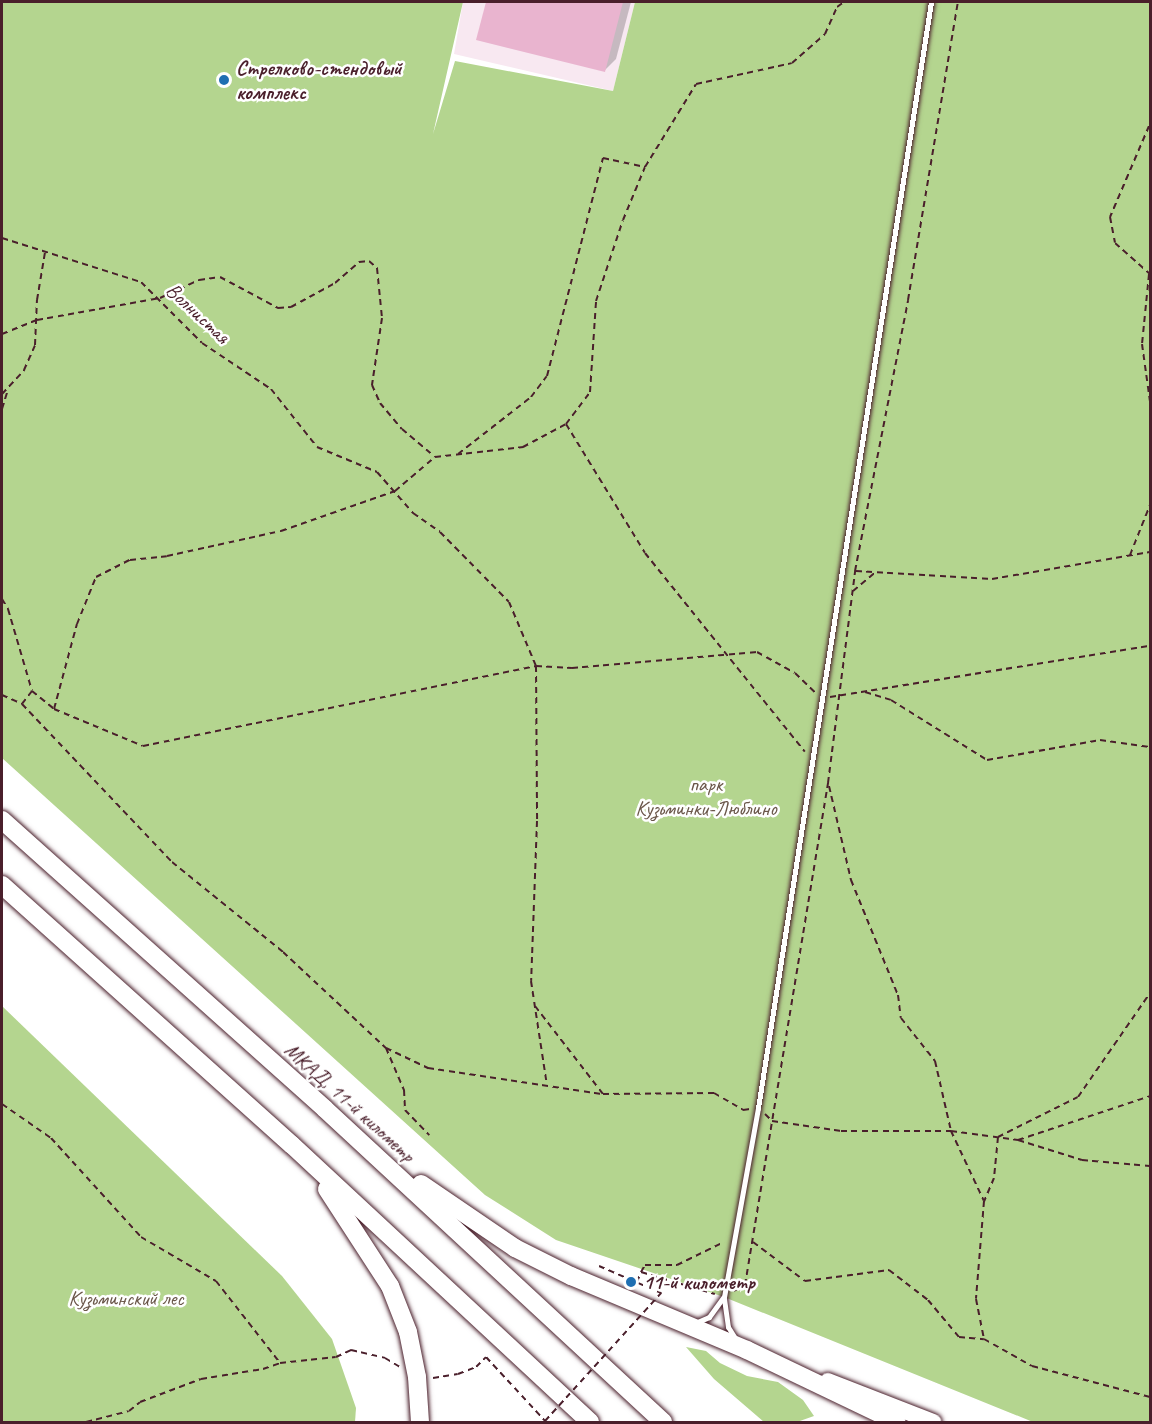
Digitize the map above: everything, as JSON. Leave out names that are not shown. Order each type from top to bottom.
[{"type":"highway","name":"МКАД, 11-й километр","points":[[2,819],[325,1109],[663,1422]]},
{"type":"highway","points":[[2,885],[292,1146],[590,1422]]},
{"type":"highway","points":[[325,1109],[429,1191],[515,1248],[571,1276],[773,1361],[897,1422]]},
{"type":"highway","points":[[292,1146],[348,1216],[390,1286],[408,1332],[417,1377],[420,1422]]},
{"type":"main road","points":[[773,1361],[933,1422]]},
{"type":"lane","points":[[747,1350],[728,1327],[724,1297],[758,1108],[931,2]]},
{"type":"lane","points":[[685,1324],[709,1317],[724,1297]]},
{"type":"path","points":[[54,709],[77,624],[96,577],[130,560],[167,556],[281,531],[395,491],[435,457],[523,447],[566,424],[590,392],[596,301],[645,167],[696,84],[792,63],[825,34],[837,7],[844,2]]},
{"type":"path","points":[[641,1272],[724,1297],[745,1285],[828,783],[837,696],[855,571],[908,300],[958,2]]},
{"type":"path","points":[[1149,126],[1110,218],[1115,243],[1150,274],[1142,344],[1150,402]]},
{"type":"path","points":[[458,454],[531,397],[547,376],[603,158],[645,167]]},
{"type":"path","name":"Волнистая","points":[[2,238],[141,282],[160,298],[202,343],[272,389],[317,447],[377,472],[395,491]]},
{"type":"path","points":[[2,409],[7,393],[24,370],[35,345],[45,252]]},
{"type":"path","points":[[2,334],[37,320],[160,298],[199,280],[220,277],[278,308],[291,307],[335,284],[359,262],[369,261],[377,268],[382,318],[372,385],[380,403],[402,429],[435,457]]},
{"type":"path","points":[[2,394],[7,393]]},
{"type":"path","points":[[566,424],[645,553],[717,638],[723,655],[812,760]]},
{"type":"path","points":[[395,491],[413,513],[440,532],[509,602],[536,666],[534,1003],[547,1085]]},
{"type":"path","points":[[1130,555],[1150,505]]},
{"type":"path","points":[[855,571],[993,579],[1150,552]]},
{"type":"path","points":[[852,592],[876,572]]},
{"type":"path","points":[[2,599],[8,609],[32,691],[54,709],[143,746],[536,666],[572,668],[757,652],[795,673],[822,699]]},
{"type":"path","points":[[837,696],[1150,646]]},
{"type":"path","points":[[22,704],[32,691]]},
{"type":"path","points":[[863,692],[891,700],[987,760],[1100,740],[1150,747]]},
{"type":"path","points":[[2,695],[22,704],[172,862],[283,952],[386,1048],[428,1068],[603,1094],[714,1093],[743,1110],[758,1108],[772,1121],[841,1131],[951,1131],[1018,1140],[1082,1160],[1150,1166]]},
{"type":"path","points":[[828,783],[851,880],[898,995],[901,1018],[935,1061],[951,1131],[984,1201]]},
{"type":"path","points":[[998,1137],[1078,1097],[1150,993]]},
{"type":"path","points":[[534,1003],[603,1094]]},
{"type":"path","points":[[386,1048],[404,1090],[405,1110],[429,1135]]},
{"type":"path","points":[[1018,1140],[1150,1096]]},
{"type":"path","points":[[2,1104],[51,1138],[141,1237],[216,1281],[280,1363]]},
{"type":"path","points":[[984,1339],[976,1299],[984,1201],[994,1178],[998,1137]]},
{"type":"path","points":[[637,1282],[645,1265],[677,1266],[735,1236]]},
{"type":"path","points":[[752,1241],[805,1281],[889,1270],[928,1300],[959,1337],[984,1339],[1032,1366],[1150,1397]]},
{"type":"path","points":[[86,1422],[129,1411],[140,1402],[201,1379],[263,1370],[280,1363],[336,1357],[351,1350],[385,1358],[417,1377],[459,1374],[477,1367],[486,1357],[545,1420],[661,1293],[599,1266]]},
{"type":"shaded area","points":[[463,2],[635,2],[613,91],[454,54]]},
{"type":"green space","name":"парк Кузьминки-Люблино","points":[[2,2],[463,2],[433,134],[455,61],[613,91],[635,2],[1150,2],[1150,1422],[1033,1422],[724,1297],[556,1240],[485,1195],[2,758]]},
{"type":"green space","name":"Кузьминский лес","points":[[2,1006],[282,1276],[332,1339],[356,1408],[355,1422],[2,1422]]},
{"type":"green space","points":[[686,1347],[706,1351],[720,1363],[747,1376],[778,1382],[803,1400],[814,1416],[797,1422],[764,1422],[714,1379]]},
{"type":"building","points":[[486,2],[623,2],[605,72],[476,40]]},
{"type":"place","name":"Стрелково-стендовый комплекс","points":[[224,80]]},
{"type":"place","name":"11-й километр","points":[[631,1282]]}]
